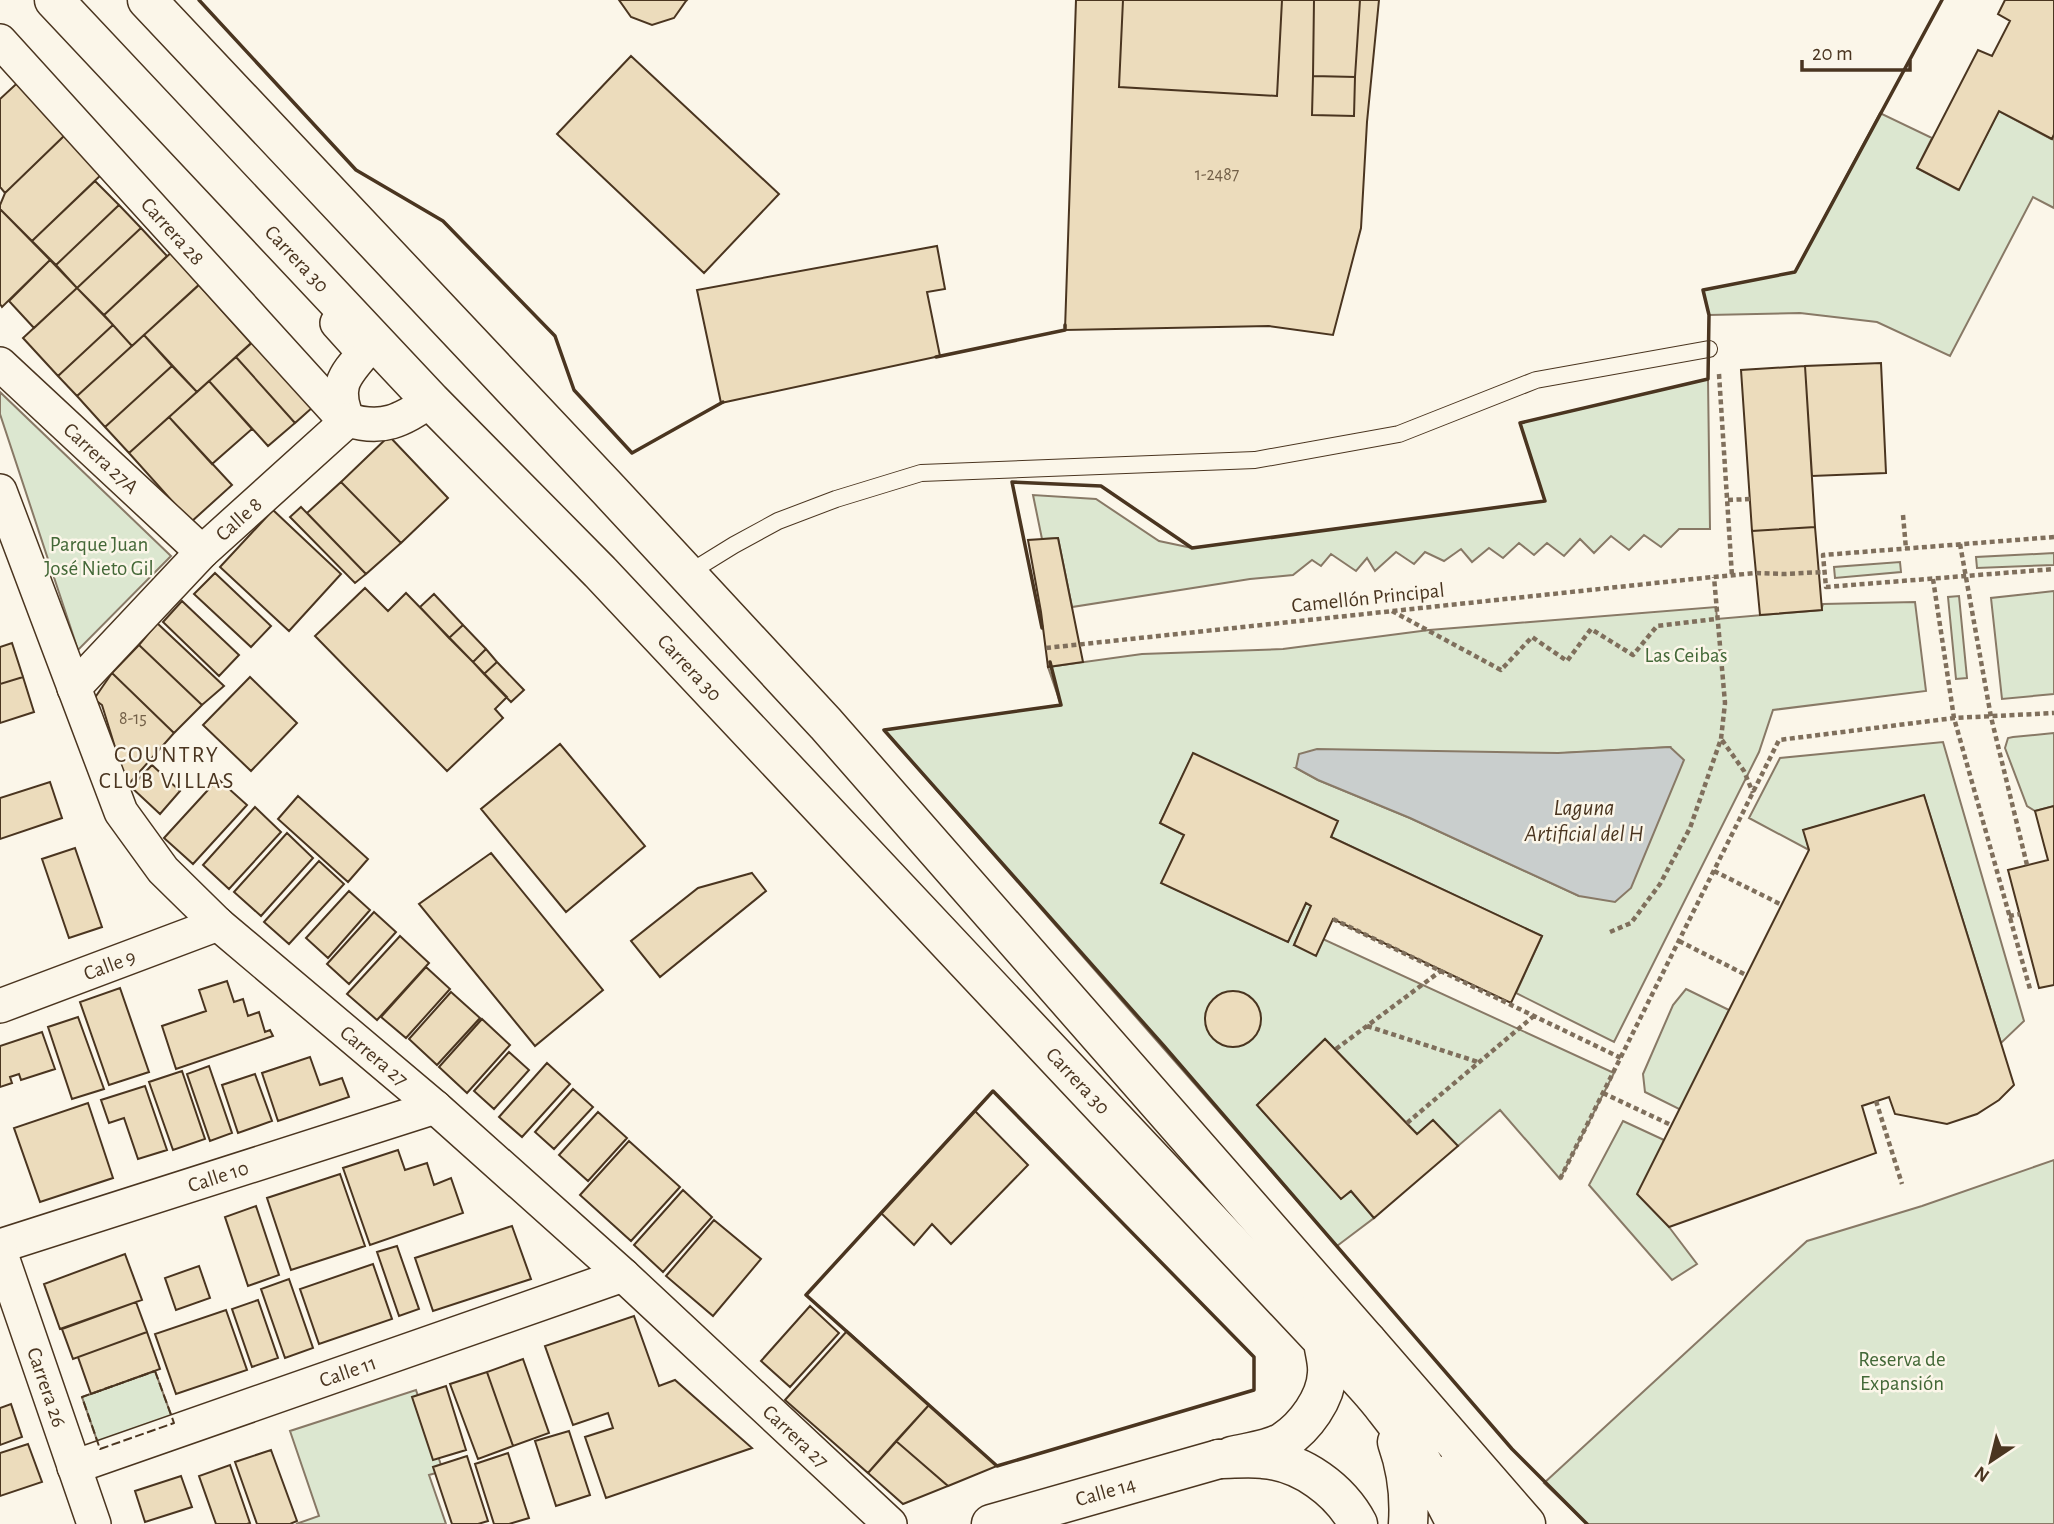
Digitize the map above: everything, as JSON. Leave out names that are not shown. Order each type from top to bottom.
[{"type":"main road","name":"Carrera 30","points":[[54,0],[430,401],[600,572],[1384,1407]]},
{"type":"main road","points":[[148,0],[826,724],[1526,1524]]},
{"type":"main road","points":[[1219,1459],[1282,1442],[1299,1429],[1324,1389],[1327,1373],[1323,1340]]},
{"type":"main road","points":[[1367,1341],[1423,1418],[1473,1496],[1485,1524]]},
{"type":"main road","points":[[1384,1407],[1405,1464],[1410,1493],[1408,1524]]},
{"type":"main road","points":[[1384,1407],[1439,1489],[1455,1524]]},
{"type":"main road","points":[[1219,1459],[1264,1458],[1292,1466],[1323,1483],[1341,1500],[1358,1524]]},
{"type":"main road","name":"Calle 14","points":[[991,1524],[1219,1459]]},
{"type":"street","points":[[42,0],[364,353],[342,385],[340,402],[347,421],[367,426],[383,425],[405,417],[430,401]]},
{"type":"street","name":"Carrera 28","points":[[0,41],[347,421]]},
{"type":"street","name":"Carrera 27A","points":[[0,364],[202,552]]},
{"type":"street","name":"Calle 8","points":[[74,688],[202,552],[347,421]]},
{"type":"street","name":"Carrera 27","points":[[0,491],[121,812],[163,870],[218,924],[435,1107],[623,1275],[890,1524]]},
{"type":"street","name":"Calle 9","points":[[0,1006],[218,924]]},
{"type":"street","name":"Calle 10","points":[[0,1248],[435,1107]]},
{"type":"street","name":"Carrera 26","points":[[0,1248],[94,1524]]},
{"type":"street","name":"Calle 11","points":[[74,1467],[623,1275]]},
{"type":"lane","points":[[687,574],[778,522],[836,499],[922,473],[1255,460],[1399,434],[1536,380],[1714,355]]},
{"type":"path","points":[[1714,355],[1728,500],[1732,576]]},
{"type":"path","points":[[1728,500],[1750,499]]},
{"type":"path","points":[[1903,515],[1906,549]]},
{"type":"path","points":[[2054,537],[1823,555],[1826,587],[2054,569]]},
{"type":"path","points":[[1960,544],[1991,717],[2027,865]]},
{"type":"path","name":"Camellón Principal","points":[[1046,648],[1693,579],[1824,572]]},
{"type":"path","points":[[1610,932],[1631,923],[1660,884],[1690,828],[1721,740],[1725,703],[1714,577]]},
{"type":"path","points":[[1933,579],[1955,718],[2030,989]]},
{"type":"path","points":[[1392,611],[1501,670],[1532,637],[1567,661],[1591,629],[1633,655],[1657,626],[1716,620]]},
{"type":"path","points":[[1560,1179],[1779,740],[1955,718],[2054,713]]},
{"type":"path","points":[[1721,740],[1744,771],[1753,793]]},
{"type":"path","points":[[1714,871],[1782,905]]},
{"type":"path","points":[[2009,916],[2020,914]]},
{"type":"path","points":[[1333,919],[1621,1058]]},
{"type":"path","points":[[1679,941],[1746,975]]},
{"type":"path","points":[[1336,1049],[1442,970]]},
{"type":"path","points":[[1407,1123],[1535,1015]]},
{"type":"path","points":[[1367,1026],[1479,1062]]},
{"type":"path","points":[[1603,1093],[1671,1125]]},
{"type":"path","points":[[1876,1101],[1902,1185]]},
{"type":"green space","points":[[1999,111],[2051,139],[2054,134],[2054,208],[2033,197],[1950,356],[1877,322],[1800,313],[1709,315],[1703,290],[1795,272],[1880,113],[1932,138],[1917,168],[1958,190]]},
{"type":"green space","points":[[1708,379],[1710,529],[1679,529],[1661,547],[1644,535],[1629,550],[1611,536],[1594,553],[1580,539],[1564,556],[1547,543],[1534,555],[1519,543],[1503,558],[1489,548],[1472,562],[1461,549],[1444,561],[1425,552],[1414,564],[1396,552],[1375,571],[1367,558],[1356,571],[1331,554],[1321,566],[1312,560],[1293,575],[1250,579],[1072,607],[1058,538],[1042,539],[1033,495],[1096,499],[1159,541],[1192,548],[1545,501],[1520,423]]},
{"type":"green space","name":"Parque Juan José Nieto Gil","points":[[0,392],[171,556],[78,650],[0,414]]},
{"type":"green space","points":[[2054,553],[2054,565],[1977,568],[1976,557]]},
{"type":"green space","points":[[1900,562],[1901,572],[1835,578],[1834,567]]},
{"type":"green space","points":[[2054,591],[2054,694],[2002,699],[1991,598]]},
{"type":"green space","points":[[1959,596],[1967,678],[1956,679],[1948,597]]},
{"type":"green space","name":"Las Ceibas","points":[[1915,602],[1926,691],[1773,710],[1759,752],[1614,1042],[1516,993],[1542,936],[1331,837],[1337,821],[1193,754],[1160,823],[1184,835],[1162,883],[1288,942],[1306,903],[1311,906],[1294,945],[1323,939],[1614,1073],[1560,1179],[1500,1110],[1458,1146],[1417,1134],[1325,1039],[1257,1105],[1341,1199],[1351,1191],[1374,1218],[1337,1246],[884,730],[1061,705],[1048,667],[1142,654],[1283,649],[1429,630],[1716,607],[1717,619],[1821,610],[1823,604]],"holes":[[[1670,747],[1579,896],[1410,818],[1318,780],[1296,768]]]},
{"type":"green space","points":[[2054,733],[2054,806],[2035,811],[2027,806],[2005,748],[2008,738]]},
{"type":"green space","points":[[1943,742],[2024,1021],[2001,1043],[1924,796],[1804,830],[1809,850],[1749,818],[1780,758]]},
{"type":"green space","points":[[1686,989],[1729,1010],[1681,1110],[1645,1092],[1643,1074],[1673,1005]]},
{"type":"green space","points":[[1623,1121],[1664,1140],[1669,1227],[1697,1264],[1672,1280],[1589,1185]]},
{"type":"green space","name":"Reserva de Expansión","points":[[2054,1160],[2054,1524],[1587,1524],[1544,1483],[1807,1241],[1922,1206]]},
{"type":"green space","points":[[155,1371],[174,1423],[100,1449],[82,1397]]},
{"type":"green space","points":[[416,1390],[443,1471],[429,1475],[446,1524],[296,1524],[319,1516],[290,1431]]},
{"type":"water","name":"Laguna Artificial del H","points":[[1670,747],[1684,760],[1631,888],[1615,902],[1579,896],[1296,768],[1299,754],[1317,749],[1558,753]]},
{"type":"building","points":[[619,0],[687,0],[674,18],[652,25],[631,17]]},
{"type":"building","points":[[1076,0],[1379,0],[1367,122],[1361,228],[1333,335],[1269,326],[1065,330]]},
{"type":"building","points":[[1123,0],[1282,0],[1277,96],[1119,87]]},
{"type":"building","points":[[1314,0],[1360,0],[1355,77],[1313,76]]},
{"type":"building","points":[[2005,0],[2054,0],[2054,134],[2052,139],[1999,111],[1959,190],[1917,168],[1978,50],[1992,56],[2010,21],[1998,14]]},
{"type":"building","points":[[631,56],[779,194],[704,273],[557,134]]},
{"type":"building","points":[[27,74],[66,134],[5,193],[0,187],[0,99]]},
{"type":"building","points":[[1313,76],[1355,77],[1354,116],[1312,115]]},
{"type":"building","points":[[66,134],[103,173],[32,241],[0,209],[0,205],[5,193]]},
{"type":"building","points":[[95,181],[119,205],[56,265],[32,241]]},
{"type":"building","points":[[119,205],[141,228],[77,288],[56,265]]},
{"type":"building","points":[[0,209],[50,260],[2,307],[0,304]]},
{"type":"building","points":[[141,228],[167,256],[104,315],[77,288]]},
{"type":"building","points":[[937,246],[945,289],[927,292],[940,356],[721,403],[697,290]]},
{"type":"building","points":[[175,249],[204,280],[132,346],[104,315]]},
{"type":"building","points":[[50,260],[77,288],[34,328],[9,301]]},
{"type":"building","points":[[199,285],[251,343],[197,392],[144,335]]},
{"type":"building","points":[[77,288],[113,325],[58,376],[23,338]]},
{"type":"building","points":[[113,325],[132,346],[77,396],[58,376]]},
{"type":"building","points":[[264,332],[323,398],[295,423],[236,357]]},
{"type":"building","points":[[144,335],[172,366],[105,427],[77,396]]},
{"type":"building","points":[[236,357],[295,423],[268,446],[209,381]]},
{"type":"building","points":[[1881,363],[1886,473],[1812,476],[1805,366]]},
{"type":"building","points":[[172,366],[197,392],[129,453],[105,427]]},
{"type":"building","points":[[1805,366],[1815,527],[1752,531],[1741,370]]},
{"type":"building","points":[[209,381],[252,429],[212,464],[169,417]]},
{"type":"building","points":[[169,417],[232,485],[191,522],[129,453]]},
{"type":"building","points":[[389,436],[448,498],[401,543],[341,482]]},
{"type":"building","points":[[341,482],[401,543],[366,574],[307,513]]},
{"type":"building","points":[[301,507],[366,574],[355,583],[290,517]]},
{"type":"building","points":[[273,510],[341,574],[289,631],[220,567]]},
{"type":"building","points":[[1815,527],[1822,610],[1760,615],[1752,531]]},
{"type":"building","points":[[1058,538],[1083,662],[1048,667],[1028,540]]},
{"type":"building","points":[[215,573],[271,626],[251,647],[194,594]]},
{"type":"building","points":[[365,588],[388,611],[406,593],[507,697],[495,709],[503,718],[447,771],[315,636]]},
{"type":"building","points":[[434,594],[463,625],[449,638],[420,607]]},
{"type":"building","points":[[182,601],[239,655],[219,676],[163,622]]},
{"type":"building","points":[[157,623],[224,686],[202,705],[139,645]]},
{"type":"building","points":[[463,625],[486,649],[473,662],[449,638]]},
{"type":"building","points":[[12,643],[23,677],[0,684],[0,647]]},
{"type":"building","points":[[139,645],[202,705],[174,733],[112,673]]},
{"type":"building","points":[[486,649],[497,662],[484,674],[473,662]]},
{"type":"building","points":[[497,662],[524,690],[511,702],[484,674]]},
{"type":"building","points":[[112,673],[174,733],[127,786],[102,705],[94,699]]},
{"type":"building","points":[[23,677],[34,712],[0,723],[0,684]]},
{"type":"building","points":[[250,677],[297,723],[251,771],[203,725]]},
{"type":"building","points":[[560,744],[645,846],[566,912],[481,809]]},
{"type":"building","points":[[1193,753],[1338,821],[1331,837],[1542,936],[1511,1003],[1333,919],[1316,956],[1294,945],[1311,906],[1306,903],[1288,942],[1161,883],[1184,835],[1160,823]]},
{"type":"building","points":[[152,765],[180,791],[160,814],[131,787]]},
{"type":"building","points":[[218,779],[247,805],[193,864],[164,838]]},
{"type":"building","points":[[50,782],[62,818],[0,839],[0,798]]},
{"type":"building","points":[[1924,795],[2014,1085],[1999,1100],[1977,1114],[1947,1124],[1895,1114],[1889,1097],[1862,1106],[1876,1153],[1669,1227],[1637,1194],[1809,850],[1803,830]]},
{"type":"building","points":[[298,796],[368,859],[348,882],[278,819]]},
{"type":"building","points":[[2054,806],[2054,985],[2039,988],[2008,870],[2048,860],[2035,811]]},
{"type":"building","points":[[255,807],[281,832],[229,889],[203,865]]},
{"type":"building","points":[[287,833],[313,858],[261,916],[234,892]]},
{"type":"building","points":[[75,848],[102,927],[69,938],[42,859]]},
{"type":"building","points":[[491,853],[603,990],[535,1046],[419,904]]},
{"type":"building","points":[[319,861],[344,884],[289,944],[264,922]]},
{"type":"building","points":[[752,873],[766,891],[660,977],[631,941],[698,888]]},
{"type":"building","points":[[349,891],[370,910],[328,958],[306,938]]},
{"type":"building","points":[[374,912],[396,932],[349,984],[327,964]]},
{"type":"building","points":[[400,936],[429,963],[377,1020],[347,994]]},
{"type":"building","points":[[426,967],[450,989],[406,1038],[381,1017]]},
{"type":"building","points":[[227,981],[234,1002],[243,999],[248,1016],[259,1012],[265,1032],[270,1030],[273,1036],[176,1069],[162,1026],[206,1011],[199,990]]},
{"type":"building","points":[[120,988],[149,1072],[109,1085],[80,1002]]},
{"type":"building","points":[[1227,991],[1239,991],[1249,995],[1257,1003],[1261,1019],[1257,1035],[1249,1043],[1239,1047],[1227,1047],[1217,1043],[1209,1035],[1205,1025],[1205,1013],[1209,1003],[1217,995]]},
{"type":"building","points":[[451,992],[480,1018],[437,1065],[409,1039]]},
{"type":"building","points":[[78,1017],[104,1089],[72,1099],[48,1027]]},
{"type":"building","points":[[482,1019],[510,1045],[467,1093],[439,1067]]},
{"type":"building","points":[[42,1032],[55,1069],[21,1080],[19,1074],[10,1077],[12,1083],[0,1087],[0,1046]]},
{"type":"building","points":[[1325,1039],[1417,1134],[1433,1120],[1458,1146],[1374,1218],[1351,1191],[1341,1199],[1257,1105]]},
{"type":"building","points":[[509,1052],[529,1070],[494,1109],[474,1091]]},
{"type":"building","points":[[310,1057],[320,1085],[342,1078],[349,1097],[278,1121],[262,1073]]},
{"type":"building","points":[[547,1063],[570,1084],[522,1137],[499,1117]]},
{"type":"building","points":[[209,1066],[232,1133],[210,1141],[187,1074]]},
{"type":"building","points":[[182,1071],[205,1139],[173,1150],[149,1082]]},
{"type":"building","points":[[255,1074],[272,1121],[238,1133],[222,1085]]},
{"type":"building","points":[[145,1086],[167,1150],[138,1159],[124,1118],[109,1123],[101,1100]]},
{"type":"building","points":[[573,1089],[593,1107],[554,1149],[535,1132]]},
{"type":"building","points":[[88,1103],[113,1178],[40,1202],[14,1128]]},
{"type":"building","points":[[975,1111],[1028,1165],[951,1244],[932,1224],[914,1245],[881,1213]]},
{"type":"building","points":[[598,1112],[627,1138],[588,1181],[559,1155]]},
{"type":"building","points":[[629,1141],[680,1187],[631,1241],[580,1195]]},
{"type":"building","points":[[398,1150],[405,1170],[427,1163],[434,1185],[451,1178],[463,1213],[370,1245],[343,1168]]},
{"type":"building","points":[[340,1174],[365,1246],[291,1270],[267,1198]]},
{"type":"building","points":[[683,1190],[712,1217],[663,1272],[634,1245]]},
{"type":"building","points":[[256,1206],[279,1275],[248,1286],[225,1217]]},
{"type":"building","points":[[714,1220],[761,1259],[713,1316],[666,1276]]},
{"type":"building","points":[[512,1226],[531,1279],[433,1311],[415,1258]]},
{"type":"building","points":[[397,1246],[419,1309],[399,1316],[377,1252]]},
{"type":"building","points":[[125,1254],[142,1300],[60,1329],[44,1284]]},
{"type":"building","points":[[373,1264],[392,1319],[319,1344],[300,1289]]},
{"type":"building","points":[[199,1266],[210,1298],[176,1310],[165,1278]]},
{"type":"building","points":[[289,1279],[313,1348],[285,1358],[261,1289]]},
{"type":"building","points":[[258,1300],[278,1358],[252,1367],[232,1309]]},
{"type":"building","points":[[136,1302],[147,1332],[73,1359],[62,1329]]},
{"type":"building","points":[[810,1306],[839,1333],[790,1387],[761,1361]]},
{"type":"building","points":[[226,1310],[247,1370],[176,1394],[155,1334]]},
{"type":"building","points":[[634,1316],[659,1386],[675,1380],[752,1448],[606,1498],[585,1437],[613,1428],[608,1413],[573,1425],[545,1346]]},
{"type":"building","points":[[847,1331],[929,1405],[868,1473],[785,1400]]},
{"type":"building","points":[[147,1332],[160,1369],[91,1394],[78,1357]]},
{"type":"building","points":[[523,1359],[549,1433],[513,1446],[487,1372]]},
{"type":"building","points":[[487,1372],[513,1446],[478,1459],[450,1384]]},
{"type":"building","points":[[446,1386],[466,1450],[433,1460],[412,1397]]},
{"type":"building","points":[[11,1404],[22,1437],[0,1445],[0,1408]]},
{"type":"building","points":[[929,1405],[997,1466],[948,1486],[896,1441]]},
{"type":"building","points":[[569,1431],[590,1495],[556,1506],[535,1441]]},
{"type":"building","points":[[896,1441],[948,1486],[903,1504],[868,1473]]},
{"type":"building","points":[[28,1444],[42,1482],[0,1496],[0,1453]]},
{"type":"building","points":[[271,1450],[297,1521],[290,1524],[257,1524],[235,1462]]},
{"type":"building","points":[[508,1453],[529,1518],[509,1524],[494,1524],[475,1464]]},
{"type":"building","points":[[467,1456],[488,1521],[478,1524],[452,1524],[433,1467]]},
{"type":"building","points":[[230,1465],[250,1523],[247,1524],[216,1524],[199,1476]]},
{"type":"building","points":[[181,1476],[192,1507],[145,1522],[135,1491]]},
{"type":"fence","points":[[155,1371],[174,1423],[100,1449],[82,1397],[155,1371]]},
{"type":"wall","points":[[199,0],[356,170],[443,221],[555,336],[574,390],[632,453],[723,402]]},
{"type":"wall","points":[[1042,628],[1012,482],[1101,486],[1192,548],[1545,501],[1520,423],[1708,379],[1709,315],[1703,290],[1795,272],[1942,0]]},
{"type":"wall","points":[[936,357],[1065,330],[1065,325]]},
{"type":"wall","points":[[1050,662],[1061,705],[884,730],[1164,1046],[1512,1449],[1587,1524]]},
{"type":"wall","points":[[993,1091],[1254,1357],[1254,1390],[997,1466],[806,1295],[993,1091]]},
{"type":"district","name":"COUNTRY CLUB VILLAS","points":[[167,768]]}]
